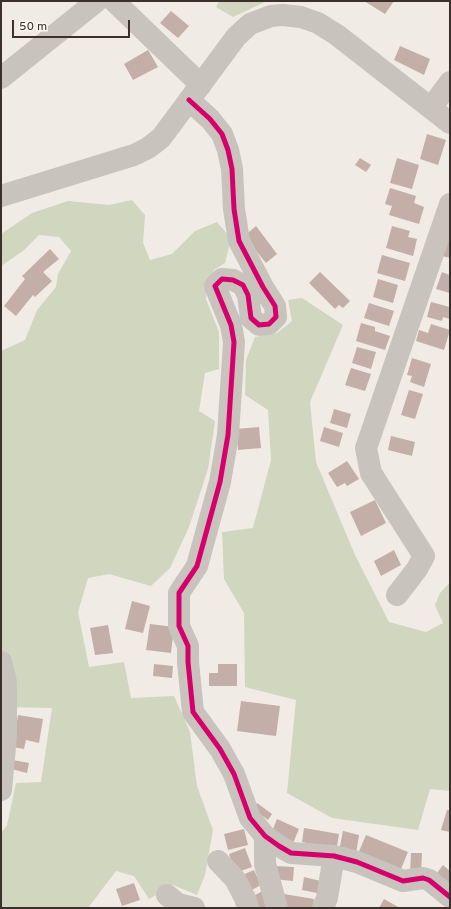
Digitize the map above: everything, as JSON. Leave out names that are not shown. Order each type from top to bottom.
[{"type":"street","points":[[1,78],[97,1]]},
{"type":"street","points":[[114,1],[195,93],[210,119],[222,134],[232,169],[234,209],[239,241],[275,306],[276,317],[269,324],[259,325],[251,318],[248,295],[243,285],[232,280],[222,279],[215,286],[230,325],[234,342],[228,435],[220,482],[197,566],[179,593],[179,626],[188,646],[188,662],[193,712],[220,749],[234,774],[250,818],[265,836],[291,853],[334,856],[357,862],[403,881],[423,878],[429,880],[450,897]]},
{"type":"street","points":[[1,196],[134,155],[148,148],[161,138],[236,37],[250,24],[271,16],[284,15],[301,17],[318,23],[337,35],[450,123]]},
{"type":"street","points":[[431,108],[450,82]]},
{"type":"street","points":[[396,595],[417,569],[424,556],[371,473],[366,448],[450,204]]},
{"type":"street","points":[[1,662],[6,682],[6,736],[1,790]]},
{"type":"street","points":[[265,836],[264,864],[277,908]]},
{"type":"street","points":[[323,908],[327,898],[334,856]]},
{"type":"street","points":[[218,860],[235,879],[245,898],[248,908]]},
{"type":"street","points":[[167,895],[178,904],[194,908]]},
{"type":"green space","points":[[219,1],[267,1],[233,17],[216,7]]},
{"type":"green space","points":[[132,200],[145,215],[143,243],[150,260],[172,254],[195,231],[217,222],[228,235],[229,247],[225,263],[214,270],[207,289],[206,299],[219,332],[219,369],[205,373],[199,411],[215,421],[208,469],[189,527],[170,568],[151,586],[109,574],[88,578],[78,612],[89,667],[124,662],[131,698],[174,696],[190,732],[197,786],[213,830],[205,875],[197,895],[173,885],[149,899],[134,876],[116,871],[88,908],[1,908],[1,833],[7,825],[16,783],[41,782],[52,708],[1,707],[1,351],[25,340],[37,310],[56,287],[58,274],[71,251],[59,237],[39,235],[23,251],[1,266],[1,234],[32,213],[68,201],[109,205]]},
{"type":"green space","points":[[302,298],[343,325],[310,402],[316,462],[355,555],[389,622],[426,632],[443,623],[435,605],[440,593],[450,582],[450,791],[430,789],[418,830],[332,818],[287,793],[296,700],[245,687],[244,613],[224,579],[222,532],[253,528],[271,460],[268,410],[245,395],[246,360],[255,337],[277,333],[292,321],[288,300]]},
{"type":"building","points":[[364,1],[394,1],[385,14]]},
{"type":"building","points":[[171,11],[189,26],[178,38],[160,23]]},
{"type":"building","points":[[400,46],[430,59],[424,75],[394,60]]},
{"type":"building","points":[[148,50],[158,67],[133,80],[124,64]]},
{"type":"building","points":[[427,134],[446,140],[438,165],[420,159]]},
{"type":"building","points":[[360,158],[371,165],[366,172],[355,165]]},
{"type":"building","points":[[397,158],[419,165],[412,189],[390,183]]},
{"type":"building","points":[[390,188],[416,196],[414,203],[424,207],[419,224],[389,215],[392,206],[385,204]]},
{"type":"building","points":[[256,226],[277,254],[266,263],[244,236]]},
{"type":"building","points":[[392,226],[410,231],[408,237],[417,239],[413,256],[386,248]]},
{"type":"building","points":[[450,236],[450,258],[442,256]]},
{"type":"building","points":[[50,249],[59,259],[43,272],[52,281],[35,297],[33,295],[16,316],[4,306],[25,279],[22,276]]},
{"type":"building","points":[[382,255],[410,263],[405,281],[377,273]]},
{"type":"building","points":[[320,272],[350,301],[343,308],[339,305],[335,309],[309,283]]},
{"type":"building","points":[[442,272],[450,275],[450,293],[436,289]]},
{"type":"building","points":[[378,279],[398,285],[393,303],[373,297]]},
{"type":"building","points":[[431,302],[450,307],[450,319],[443,317],[442,321],[427,317]]},
{"type":"building","points":[[369,303],[394,311],[389,326],[364,318]]},
{"type":"building","points":[[361,323],[375,327],[375,331],[390,336],[385,350],[356,341]]},
{"type":"building","points":[[431,324],[450,330],[444,350],[416,341],[419,330],[428,333]]},
{"type":"building","points":[[357,347],[376,352],[371,369],[352,363]]},
{"type":"building","points":[[412,358],[431,364],[424,387],[410,382],[412,376],[407,375]]},
{"type":"building","points":[[351,368],[371,374],[365,391],[345,385]]},
{"type":"building","points":[[409,390],[423,394],[415,419],[401,415]]},
{"type":"building","points":[[334,409],[351,414],[347,428],[330,423]]},
{"type":"building","points":[[259,427],[261,448],[238,450],[236,429]]},
{"type":"building","points":[[324,427],[343,433],[339,447],[320,441]]},
{"type":"building","points":[[391,436],[415,442],[412,456],[388,450]]},
{"type":"building","points":[[347,461],[359,479],[347,486],[345,483],[337,487],[328,473]]},
{"type":"building","points":[[375,500],[386,523],[361,536],[350,512]]},
{"type":"building","points":[[394,550],[401,565],[381,576],[374,561]]},
{"type":"building","points":[[132,601],[150,606],[143,633],[125,629]]},
{"type":"building","points":[[150,624],[174,627],[171,653],[146,650]]},
{"type":"building","points":[[108,625],[113,653],[95,655],[90,628]]},
{"type":"building","points":[[154,664],[173,666],[172,678],[153,676]]},
{"type":"building","points":[[218,664],[237,664],[237,686],[209,686],[209,673],[218,673]]},
{"type":"building","points":[[241,701],[280,706],[276,736],[237,731]]},
{"type":"building","points":[[18,715],[43,719],[39,743],[26,740],[24,749],[13,747]]},
{"type":"building","points":[[13,760],[29,763],[27,773],[11,769]]},
{"type":"building","points":[[257,803],[272,814],[268,820],[253,809]]},
{"type":"building","points":[[447,810],[450,810],[450,832],[441,830]]},
{"type":"building","points":[[277,819],[299,829],[293,843],[271,834]]},
{"type":"building","points":[[304,828],[339,834],[336,852],[302,842]]},
{"type":"building","points":[[244,829],[248,845],[228,850],[224,834]]},
{"type":"building","points":[[343,831],[359,835],[356,854],[339,851]]},
{"type":"building","points":[[366,835],[408,852],[401,869],[357,856]]},
{"type":"building","points":[[245,848],[252,867],[235,873],[229,854]]},
{"type":"building","points":[[411,853],[422,853],[421,874],[410,874]]},
{"type":"building","points":[[443,865],[450,871],[450,889],[434,877]]},
{"type":"building","points":[[274,866],[294,867],[293,881],[273,879]]},
{"type":"building","points":[[254,870],[261,885],[246,893],[238,877]]},
{"type":"building","points":[[304,877],[325,882],[322,894],[302,890]]},
{"type":"building","points":[[134,883],[140,900],[122,906],[116,889]]},
{"type":"building","points":[[262,891],[270,908],[254,908],[249,899]]},
{"type":"building","points":[[284,894],[314,899],[313,908],[281,908]]},
{"type":"building","points":[[384,899],[400,908],[379,908]]},
{"type":"cycle path","points":[[189,100],[210,119],[222,134],[228,150],[232,169],[234,209],[239,241],[263,287],[275,306],[276,317],[269,324],[259,325],[251,318],[248,295],[243,285],[233,280],[222,279],[215,286],[231,325],[234,342],[228,435],[220,482],[197,566],[179,593],[179,626],[188,646],[188,662],[193,712],[220,749],[234,774],[250,818],[265,836],[291,853],[334,856],[357,862],[403,881],[423,878],[429,880],[450,897]]}]
